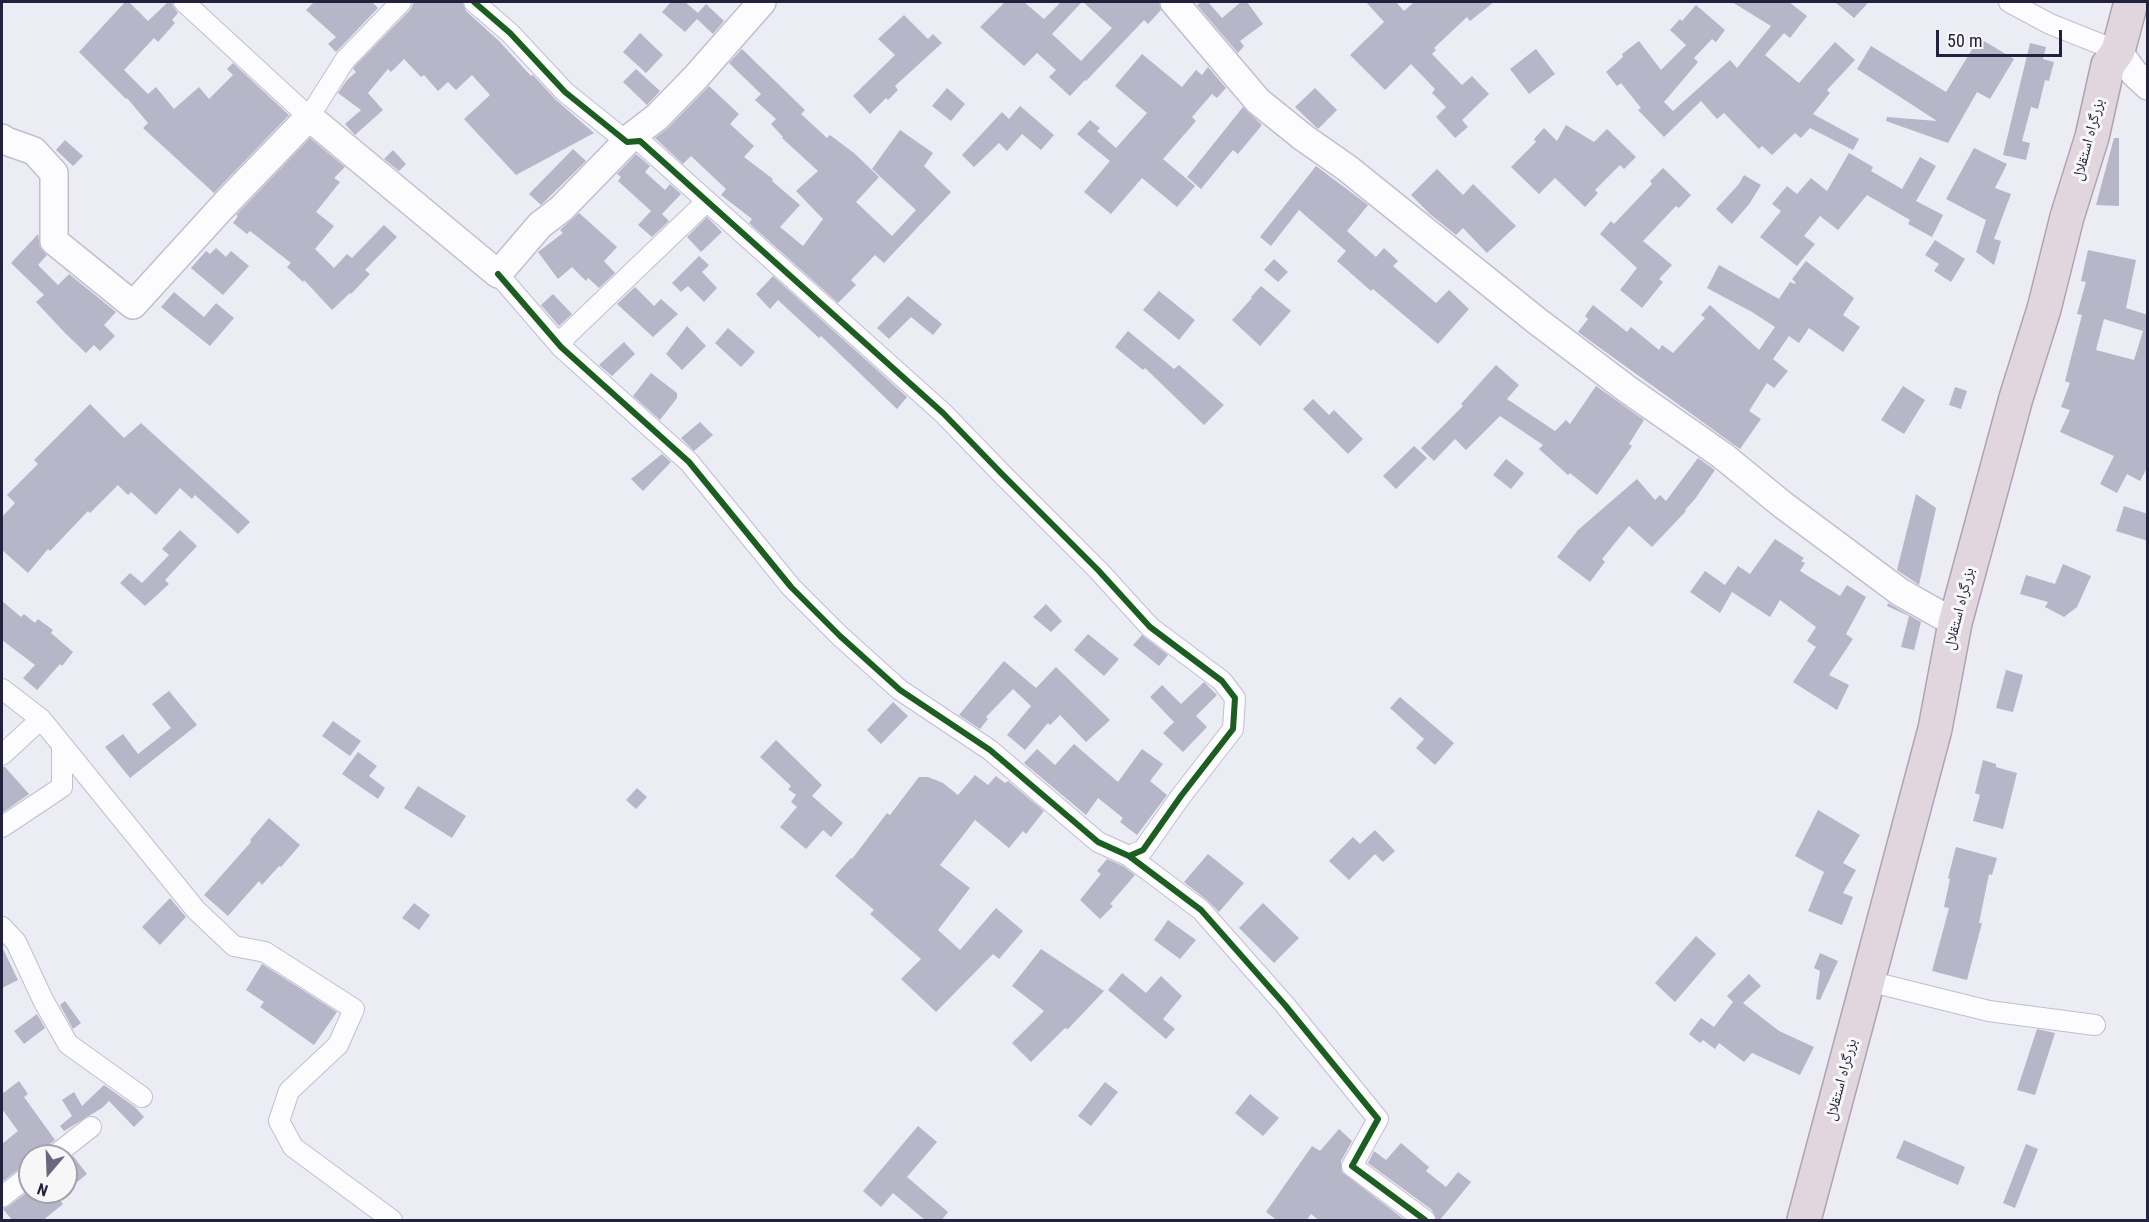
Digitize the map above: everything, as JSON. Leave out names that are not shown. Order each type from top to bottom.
[{"type":"highway","name":"بزرگراه استقلال","points":[[1804,1221],[1935,729],[1955,624],[2016,398],[2044,309],[2067,217],[2092,137],[2108,65],[2118,51],[2131,2]]},
{"type":"street","points":[[184,2],[309,117],[498,274],[561,347],[689,462],[790,587],[891,683],[990,750],[1098,842],[1129,856],[1201,910],[1285,1005],[1378,1119],[1352,1166],[1425,1221]]},
{"type":"street","points":[[2,138],[34,151],[54,173],[54,241],[133,305],[225,204],[309,117],[345,60],[401,2]]},
{"type":"street","points":[[474,2],[510,33],[565,92],[627,142],[640,141],[943,413],[1098,570],[1150,627],[1222,681],[1235,698],[1233,729],[1143,850],[1129,856]]},
{"type":"street","points":[[498,274],[540,225],[561,209],[696,77],[762,2]]},
{"type":"street","points":[[1174,2],[1258,101],[1304,138],[1347,168],[1537,321],[1627,389],[1723,456],[1783,505],[1899,592],[1955,624]]},
{"type":"street","points":[[2009,2],[2050,24],[2118,51],[2134,73],[2148,86]]},
{"type":"street","points":[[561,347],[566,336],[706,202]]},
{"type":"street","points":[[2,689],[41,719],[196,910],[234,946],[265,952],[354,1009],[338,1045],[289,1091],[279,1121],[293,1147],[392,1221]]},
{"type":"street","points":[[2,755],[41,719]]},
{"type":"street","points":[[2,827],[62,787],[62,746]]},
{"type":"street","points":[[2,927],[16,942],[43,1000],[68,1044],[142,1097]]},
{"type":"street","points":[[1868,981],[1989,1011],[2095,1026]]},
{"type":"street","points":[[69,1144],[91,1127]]},
{"type":"street","points":[[2,1197],[18,1184]]},
{"type":"building","points":[[125,2],[129,2],[148,21],[168,2],[172,2],[178,13],[172,20],[175,23],[158,42],[154,38],[124,70],[148,94],[156,87],[174,109],[199,87],[209,99],[233,75],[227,69],[233,63],[289,115],[214,193],[143,128],[148,123],[127,98],[79,52]]},
{"type":"building","points":[[314,2],[372,2],[378,8],[336,52],[328,44],[336,37],[306,10]]},
{"type":"building","points":[[414,2],[462,2],[466,11],[499,41],[531,76],[533,75],[556,100],[594,133],[516,175],[464,119],[490,95],[472,75],[456,90],[448,82],[438,91],[424,75],[421,77],[404,59],[391,72],[388,69],[368,93],[383,110],[355,135],[345,124],[361,110],[338,93],[356,72],[354,67],[410,10]]},
{"type":"building","points":[[671,2],[685,2],[698,13],[706,4],[724,21],[713,34],[697,19],[685,32],[662,12]]},
{"type":"building","points":[[1005,2],[1024,2],[1044,19],[1061,2],[1082,2],[1052,34],[1081,61],[1112,28],[1083,2],[1159,2],[1161,10],[1148,24],[1144,20],[1070,96],[1049,77],[1056,70],[1037,53],[1024,66],[980,27]]},
{"type":"building","points":[[1201,2],[1208,2],[1222,18],[1241,2],[1247,2],[1263,24],[1240,41],[1244,46],[1238,53],[1197,5]]},
{"type":"building","points":[[1366,2],[1396,2],[1404,11],[1414,2],[1494,2],[1470,21],[1467,17],[1434,48],[1436,50],[1432,54],[1462,85],[1472,76],[1489,94],[1462,120],[1468,127],[1455,138],[1436,117],[1446,107],[1432,93],[1435,89],[1411,64],[1385,90],[1350,55],[1384,22]]},
{"type":"building","points":[[1732,2],[1789,2],[1807,16],[1790,38],[1784,33],[1765,55],[1799,83],[1835,42],[1855,60],[1827,90],[1830,93],[1813,114],[1859,139],[1853,150],[1810,128],[1801,138],[1795,133],[1772,155],[1762,146],[1759,149],[1724,113],[1717,119],[1701,101],[1664,137],[1638,110],[1641,108],[1621,83],[1617,86],[1606,72],[1623,57],[1622,54],[1639,41],[1661,70],[1686,45],[1670,30],[1680,19],[1682,21],[1696,5],[1725,30],[1716,42],[1712,39],[1694,58],[1698,62],[1664,102],[1673,111],[1730,60],[1737,68],[1771,26]]},
{"type":"building","points":[[1835,2],[1869,2],[1854,18]]},
{"type":"building","points":[[904,15],[928,39],[933,34],[942,43],[895,86],[898,90],[888,100],[886,98],[870,114],[853,96],[895,55],[878,39]]},
{"type":"building","points":[[640,33],[663,55],[646,73],[623,52]]},
{"type":"building","points":[[1979,38],[2014,59],[1990,99],[1977,92],[1948,143],[1886,121],[1887,117],[1937,121],[1857,69],[1871,46],[1946,92]]},
{"type":"building","points":[[2030,43],[2046,47],[2043,59],[2054,62],[2049,81],[2045,80],[2038,109],[2031,107],[2022,141],[2030,143],[2026,160],[2003,155]]},
{"type":"building","points":[[742,49],[805,110],[801,114],[827,138],[830,135],[854,153],[879,177],[856,202],[892,236],[916,210],[872,169],[900,130],[933,153],[924,166],[951,192],[884,263],[875,255],[851,280],[856,285],[838,303],[749,223],[752,219],[721,195],[726,189],[691,156],[683,164],[655,138],[668,128],[709,86],[739,114],[730,124],[754,146],[744,157],[773,179],[772,181],[800,205],[780,227],[803,246],[823,219],[796,191],[818,171],[782,138],[771,124],[776,119],[755,100],[761,94],[729,63]]},
{"type":"building","points":[[1536,49],[1555,74],[1529,94],[1510,69]]},
{"type":"building","points":[[1142,54],[1182,87],[1196,70],[1202,75],[1208,67],[1226,88],[1217,98],[1212,94],[1192,117],[1196,121],[1163,159],[1195,186],[1177,207],[1142,178],[1111,214],[1084,192],[1110,161],[1077,134],[1090,120],[1100,128],[1097,131],[1116,148],[1147,113],[1115,86]]},
{"type":"building","points":[[636,69],[660,91],[647,105],[623,82]]},
{"type":"building","points":[[947,88],[965,104],[951,121],[932,106]]},
{"type":"building","points":[[1315,88],[1337,110],[1318,129],[1295,107]]},
{"type":"building","points":[[1020,106],[1054,135],[1041,150],[1022,134],[1007,151],[999,143],[974,167],[962,155],[1002,112],[1009,119]]},
{"type":"building","points":[[1243,107],[1262,125],[1238,154],[1233,150],[1201,189],[1187,177]]},
{"type":"building","points":[[1566,125],[1594,142],[1607,129],[1636,157],[1624,169],[1620,165],[1595,190],[1598,193],[1585,207],[1555,178],[1539,194],[1511,167],[1536,142],[1534,139],[1544,128],[1557,141]]},
{"type":"building","points":[[310,138],[345,167],[334,178],[340,182],[316,212],[334,226],[315,249],[334,268],[347,254],[352,258],[384,225],[397,237],[365,270],[370,274],[332,310],[304,280],[303,282],[287,267],[291,263],[250,231],[247,234],[233,223],[238,216],[236,215]]},
{"type":"building","points":[[2114,138],[2119,138],[2119,206],[2096,205]]},
{"type":"building","points":[[65,140],[83,156],[73,166],[56,150]]},
{"type":"building","points":[[1974,148],[2007,164],[1995,188],[2011,194],[1994,239],[2001,241],[1994,265],[1976,252],[1986,220],[1946,199]]},
{"type":"building","points":[[573,149],[586,161],[541,205],[529,194]]},
{"type":"building","points":[[393,150],[406,164],[399,171],[384,159]]},
{"type":"building","points":[[1849,153],[1873,167],[1871,171],[1902,189],[1920,157],[1936,166],[1916,201],[1943,215],[1932,237],[1908,224],[1910,220],[1867,195],[1838,230],[1820,216],[1804,236],[1815,244],[1797,266],[1760,237],[1781,211],[1772,204],[1787,186],[1797,194],[1811,178],[1827,191]]},
{"type":"building","points":[[636,154],[650,166],[645,172],[665,190],[670,184],[681,194],[662,214],[669,221],[652,237],[638,225],[651,211],[618,181],[621,177],[617,174]]},
{"type":"building","points":[[1316,166],[1368,205],[1347,231],[1376,257],[1384,248],[1398,261],[1393,266],[1436,303],[1449,290],[1469,309],[1438,344],[1337,261],[1346,251],[1299,210],[1271,246],[1260,237]]},
{"type":"building","points":[[1663,168],[1691,195],[1679,208],[1676,206],[1643,241],[1672,265],[1659,279],[1663,282],[1642,308],[1620,290],[1637,268],[1600,234],[1611,221],[1614,224],[1652,184],[1650,181]]},
{"type":"building","points":[[1437,169],[1463,195],[1473,184],[1516,226],[1487,253],[1463,228],[1456,235],[1411,195]]},
{"type":"building","points":[[1744,175],[1761,185],[1750,203],[1732,224],[1716,209],[1739,184]]},
{"type":"building","points":[[579,213],[617,247],[604,261],[615,273],[599,288],[588,278],[586,281],[572,267],[558,279],[538,252],[563,233],[560,230]]},
{"type":"building","points":[[707,217],[722,232],[701,252],[687,237]]},
{"type":"building","points":[[38,234],[40,247],[47,255],[38,265],[58,285],[69,274],[116,312],[104,325],[115,336],[100,351],[94,345],[86,353],[66,334],[36,302],[44,295],[11,263]]},
{"type":"building","points":[[1935,240],[1965,259],[1951,282],[1934,271],[1939,264],[1925,255]]},
{"type":"building","points":[[216,248],[226,257],[231,251],[249,266],[223,295],[191,268],[206,251],[210,254]]},
{"type":"building","points":[[2088,250],[2136,260],[2126,308],[2148,315],[2148,466],[2140,481],[2127,474],[2117,493],[2100,484],[2114,456],[2060,432],[2070,410],[2061,407],[2070,383],[2065,381],[2082,315],[2077,314],[2086,282],[2081,281]],"holes":[[[2104,319],[2143,331],[2134,360],[2096,350]]]},
{"type":"building","points":[[699,256],[709,265],[702,272],[717,288],[704,302],[688,286],[681,292],[672,283]]},
{"type":"building","points":[[1274,259],[1288,272],[1278,282],[1264,270]]},
{"type":"building","points":[[1806,261],[1854,298],[1843,315],[1860,327],[1843,352],[1809,328],[1799,343],[1789,336],[1773,359],[1788,371],[1774,388],[1767,383],[1749,411],[1761,419],[1740,449],[1578,332],[1588,319],[1585,316],[1593,305],[1627,332],[1631,327],[1659,350],[1662,345],[1673,353],[1705,318],[1701,315],[1710,305],[1759,350],[1775,327],[1707,288],[1719,265],[1779,299],[1790,282],[1796,283],[1792,279]]},
{"type":"building","points":[[773,276],[907,397],[897,409],[821,336],[819,338],[778,300],[770,309],[756,294]]},
{"type":"building","points":[[1261,286],[1291,311],[1260,346],[1232,320]]},
{"type":"building","points":[[635,287],[654,306],[661,299],[678,314],[653,337],[617,304]]},
{"type":"building","points":[[1159,291],[1195,320],[1179,340],[1143,310]]},
{"type":"building","points":[[174,292],[204,317],[216,303],[234,318],[210,346],[161,307]]},
{"type":"building","points":[[553,294],[572,314],[559,326],[541,305]]},
{"type":"building","points":[[908,296],[942,324],[933,335],[911,317],[889,339],[877,328]]},
{"type":"building","points":[[687,326],[706,346],[682,370],[666,354]]},
{"type":"building","points":[[728,328],[755,352],[741,367],[715,343]]},
{"type":"building","points":[[1128,331],[1174,369],[1179,365],[1224,405],[1204,425],[1145,368],[1143,370],[1115,347]]},
{"type":"building","points":[[624,342],[635,354],[612,376],[599,365]]},
{"type":"building","points":[[1496,365],[1519,385],[1507,399],[1555,431],[1566,420],[1570,424],[1596,386],[1644,420],[1629,444],[1632,446],[1597,495],[1570,473],[1568,475],[1539,449],[1543,445],[1500,416],[1466,450],[1455,439],[1434,461],[1421,448],[1463,406],[1461,404]]},
{"type":"building","points":[[651,373],[677,393],[677,398],[660,420],[633,396]]},
{"type":"building","points":[[1903,386],[1925,400],[1904,434],[1881,420]]},
{"type":"building","points":[[1955,387],[1967,391],[1961,409],[1949,405]]},
{"type":"building","points":[[1313,399],[1329,415],[1334,410],[1363,439],[1348,454],[1303,409]]},
{"type":"building","points":[[90,404],[124,438],[141,423],[250,522],[238,534],[195,495],[192,499],[180,488],[156,515],[131,492],[128,495],[118,485],[90,513],[88,511],[50,551],[48,549],[28,573],[2,550],[2,517],[15,503],[7,495],[38,464],[34,460]]},
{"type":"building","points":[[700,422],[713,435],[694,451],[681,438]]},
{"type":"building","points":[[1414,446],[1427,458],[1396,489],[1383,476]]},
{"type":"building","points":[[662,454],[671,462],[643,491],[631,479]]},
{"type":"building","points":[[1698,458],[1715,470],[1686,511],[1652,547],[1629,526],[1602,559],[1605,562],[1590,582],[1557,557],[1578,530],[1637,479],[1655,500],[1660,495],[1666,501]]},
{"type":"building","points":[[1506,459],[1524,473],[1511,489],[1493,475]]},
{"type":"building","points":[[1916,494],[1936,508],[1919,585],[1897,570]]},
{"type":"building","points":[[2124,506],[2148,514],[2148,541],[2116,531]]},
{"type":"building","points":[[180,530],[197,546],[165,580],[169,584],[145,606],[120,583],[130,573],[142,583],[169,555],[162,549]]},
{"type":"building","points":[[1775,539],[1804,558],[1801,561],[1805,563],[1800,571],[1840,596],[1847,585],[1866,597],[1846,634],[1853,639],[1829,675],[1849,685],[1837,710],[1793,682],[1816,647],[1807,641],[1816,627],[1780,600],[1770,617],[1732,592],[1720,613],[1690,592],[1705,571],[1725,585],[1738,566],[1750,574]]},
{"type":"building","points":[[2063,564],[2091,576],[2077,607],[2064,617],[2045,607],[2048,602],[2020,594],[2026,575],[2055,584]]},
{"type":"building","points":[[2,601],[21,617],[24,614],[35,623],[38,619],[53,630],[51,633],[73,652],[37,690],[23,678],[35,665],[2,640]]},
{"type":"building","points":[[1888,603],[1921,622],[1914,650],[1901,647],[1909,616],[1887,606]]},
{"type":"building","points":[[1046,604],[1062,621],[1051,632],[1033,617]]},
{"type":"building","points":[[1088,634],[1119,659],[1104,676],[1074,650]]},
{"type":"building","points":[[1142,635],[1168,655],[1159,666],[1133,645]]},
{"type":"building","points":[[1004,661],[1036,688],[1056,667],[1110,720],[1086,742],[1060,715],[1050,725],[1048,723],[1025,750],[1007,735],[1031,706],[1013,689],[986,717],[988,719],[980,729],[959,715]]},
{"type":"building","points":[[2006,670],[2023,675],[2013,712],[1996,708]]},
{"type":"building","points":[[1204,682],[1217,695],[1196,716],[1207,727],[1183,752],[1163,733],[1174,722],[1150,697],[1162,685],[1181,704]]},
{"type":"building","points":[[169,691],[197,725],[130,778],[105,747],[123,734],[138,754],[171,728],[152,704]]},
{"type":"building","points":[[1400,697],[1454,743],[1435,765],[1416,748],[1424,739],[1390,708]]},
{"type":"building","points":[[893,702],[908,716],[881,744],[867,730]]},
{"type":"building","points":[[333,721],[361,741],[350,756],[322,736]]},
{"type":"building","points":[[776,740],[822,785],[812,796],[843,823],[831,837],[823,830],[806,849],[780,827],[797,807],[791,802],[796,795],[788,789],[791,786],[760,757]]},
{"type":"building","points":[[1074,744],[1118,782],[1142,749],[1163,764],[1150,781],[1167,795],[1137,835],[1120,822],[1123,818],[1098,798],[1086,815],[1024,763],[1037,749],[1055,765]]},
{"type":"building","points":[[358,752],[377,766],[369,776],[385,788],[378,799],[342,774]]},
{"type":"building","points":[[1983,760],[1996,764],[1996,767],[2017,773],[2003,829],[1973,821],[1980,795],[1975,793]]},
{"type":"building","points":[[2,767],[5,767],[29,794],[2,813]]},
{"type":"building","points":[[975,775],[988,785],[996,776],[1005,783],[1008,781],[1044,811],[1026,834],[1023,831],[1009,848],[975,820],[940,865],[970,888],[938,930],[960,950],[996,908],[1023,931],[999,959],[993,954],[936,1012],[901,979],[921,959],[870,914],[874,910],[835,876],[852,859],[887,813],[890,815],[919,777],[928,777],[943,783],[958,795]]},
{"type":"building","points":[[418,786],[466,816],[452,838],[404,808]]},
{"type":"building","points":[[637,788],[647,797],[636,809],[626,800]]},
{"type":"building","points":[[1818,810],[1860,835],[1843,863],[1856,870],[1843,893],[1853,897],[1842,925],[1808,911],[1824,872],[1795,856]]},
{"type":"building","points":[[269,818],[300,845],[262,885],[259,881],[228,916],[204,895]]},
{"type":"building","points":[[1375,830],[1395,851],[1383,862],[1375,854],[1349,880],[1329,861],[1353,837],[1360,844]]},
{"type":"building","points":[[1956,847],[1997,858],[1992,875],[1989,874],[1979,923],[1982,923],[1967,980],[1932,971],[1949,908],[1944,907]]},
{"type":"building","points":[[1208,854],[1244,883],[1219,912],[1184,882]]},
{"type":"building","points":[[1107,859],[1123,866],[1135,875],[1110,904],[1113,906],[1100,919],[1080,900],[1101,874],[1097,871]]},
{"type":"building","points":[[170,898],[186,917],[160,945],[142,927]]},
{"type":"building","points":[[414,903],[430,915],[419,930],[402,918]]},
{"type":"building","points":[[1263,903],[1299,938],[1274,963],[1239,928]]},
{"type":"building","points":[[1168,920],[1196,940],[1180,959],[1154,940]]},
{"type":"building","points":[[1696,936],[1716,954],[1675,1002],[1655,983]]},
{"type":"building","points":[[2,947],[18,980],[2,988]]},
{"type":"building","points":[[1041,949],[1104,991],[1068,1029],[1065,1028],[1031,1062],[1012,1043],[1044,1011],[1012,986]]},
{"type":"building","points":[[1820,953],[1838,961],[1820,1000],[1816,999],[1820,971],[1814,968]]},
{"type":"building","points":[[262,964],[337,1012],[314,1045],[260,1007],[264,1002],[246,990]]},
{"type":"building","points":[[1122,973],[1146,993],[1161,976],[1182,996],[1163,1019],[1175,1029],[1166,1039],[1108,990]]},
{"type":"building","points":[[1749,974],[1761,986],[1743,1003],[1779,1031],[1814,1047],[1800,1075],[1752,1053],[1744,1062],[1719,1043],[1715,1049],[1703,1040],[1700,1043],[1689,1034],[1701,1018],[1714,1027],[1733,1002],[1727,996]]},
{"type":"building","points":[[65,1001],[81,1023],[73,1029],[60,1005]]},
{"type":"building","points":[[37,1014],[45,1028],[24,1044],[14,1031]]},
{"type":"building","points":[[2037,1029],[2055,1033],[2035,1095],[2017,1090]]},
{"type":"building","points":[[19,1081],[28,1094],[24,1097],[55,1140],[50,1144],[18,1144],[18,1170],[2,1182],[2,1144],[18,1131],[2,1109],[2,1094]]},
{"type":"building","points":[[1105,1082],[1118,1092],[1091,1126],[1078,1116]]},
{"type":"building","points":[[104,1085],[135,1107],[144,1117],[134,1127],[109,1101],[102,1108],[64,1131],[60,1126],[72,1116],[62,1100],[74,1092],[82,1106]]},
{"type":"building","points":[[1250,1094],[1279,1118],[1263,1136],[1235,1113]]},
{"type":"building","points":[[918,1126],[937,1142],[907,1177],[948,1212],[941,1221],[926,1221],[893,1193],[881,1207],[863,1191]]},
{"type":"building","points":[[1339,1129],[1352,1141],[1341,1161],[1342,1172],[1406,1221],[1320,1221],[1311,1214],[1306,1221],[1278,1221],[1266,1212],[1312,1146],[1320,1151]]},
{"type":"building","points":[[1904,1140],[1965,1167],[1958,1185],[1896,1158]]},
{"type":"building","points":[[1401,1143],[1429,1167],[1426,1171],[1446,1187],[1458,1172],[1471,1182],[1439,1221],[1432,1210],[1368,1163],[1374,1151],[1386,1160]]},
{"type":"building","points":[[2026,1144],[2038,1149],[2015,1208],[2003,1203]]},
{"type":"building","points":[[78,1162],[87,1174],[78,1181]]},
{"type":"building","points":[[18,1199],[18,1204],[63,1204],[42,1221],[13,1221],[3,1209]]},
{"type":"cycle path","points":[[474,2],[510,33],[565,92],[627,142],[640,141],[943,413],[1098,570],[1150,627],[1222,681],[1235,698],[1233,729],[1143,850],[1129,856]]},
{"type":"cycle path","points":[[498,274],[561,347],[689,462],[791,587],[840,636],[900,690],[990,750],[1098,842],[1129,856],[1201,910],[1285,1005],[1378,1119],[1352,1166],[1425,1220]]}]
